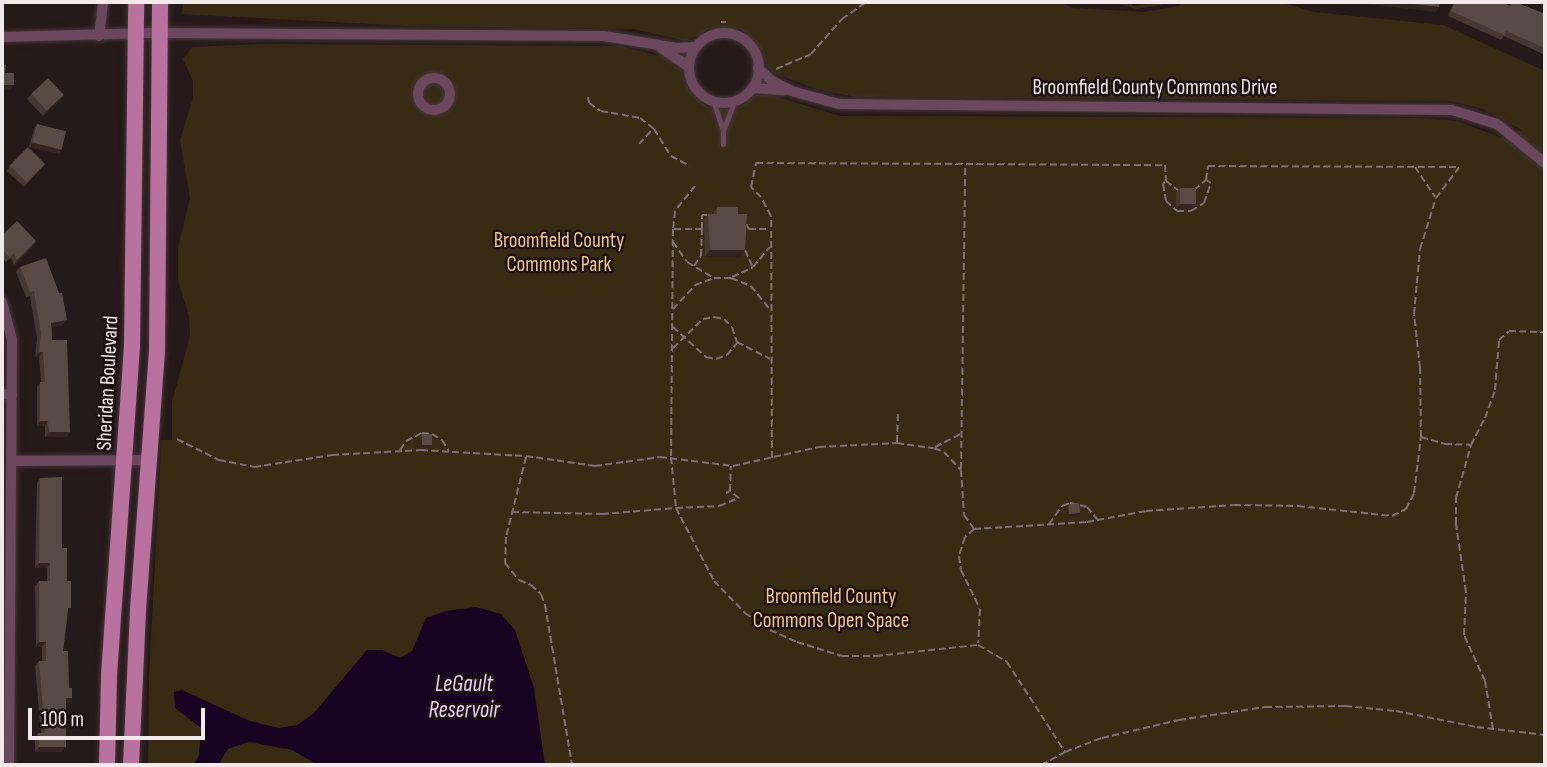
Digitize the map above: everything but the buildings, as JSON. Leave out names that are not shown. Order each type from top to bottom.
[{"type":"main road","name":"Sheridan Boulevard","points":[[107,765],[108,675],[125,460],[135,272],[136,2]]},
{"type":"main road","points":[[131,765],[160,267],[160,2]]},
{"type":"street","points":[[99,36],[103,2]]},
{"type":"street","points":[[2,37],[160,33],[604,36],[633,38],[654,45],[689,67]]},
{"type":"street","points":[[654,45],[696,47],[716,34],[738,36],[754,51],[758,68],[752,88],[735,100],[713,100],[693,85],[689,67],[696,47]]},
{"type":"street","name":"Broomfield County Commons Drive","points":[[758,68],[772,81],[795,92],[833,103],[864,105],[1444,109],[1468,113],[1497,124],[1545,163]]},
{"type":"street","points":[[752,88],[795,92]]},
{"type":"street","points":[[2,302],[12,339],[7,394],[12,461],[7,545],[9,765]]},
{"type":"street","points":[[12,461],[150,460]]},
{"type":"lane","points":[[713,100],[723,131],[723,144]]},
{"type":"lane","points":[[723,131],[735,100]]},
{"type":"path","points":[[776,69],[811,54],[842,19],[866,2]]},
{"type":"path","points":[[721,22],[726,22]]},
{"type":"path","points":[[588,97],[589,103],[601,111],[640,118],[654,129],[671,156],[690,166]]},
{"type":"path","points":[[639,144],[654,129]]},
{"type":"path","points":[[772,459],[771,229],[769,210],[751,187],[756,163],[1165,165],[1166,181],[1163,184],[1166,201],[1177,211],[1191,211],[1204,203],[1211,183],[1206,180]]},
{"type":"path","points":[[965,165],[961,470],[964,515],[974,529]]},
{"type":"path","points":[[978,645],[980,609],[961,570],[959,556],[965,537],[974,529],[1098,520],[1172,508],[1245,505],[1337,509],[1392,516],[1406,509],[1414,493],[1421,437],[1414,291],[1420,249],[1436,198],[1459,167],[1208,166],[1206,180],[1195,190],[1178,190],[1166,181]]},
{"type":"path","points":[[1414,166],[1436,198]]},
{"type":"path","points":[[695,186],[675,211],[673,229],[671,457],[676,508],[714,581],[745,613],[819,651],[853,656],[978,645],[1007,662],[1065,752]]},
{"type":"path","points":[[694,267],[701,256],[702,215],[715,215]]},
{"type":"path","points":[[745,222],[750,229]]},
{"type":"path","points":[[673,229],[702,229]]},
{"type":"path","points":[[750,229],[771,229]]},
{"type":"path","points":[[745,235],[750,229]]},
{"type":"path","points":[[673,241],[694,267],[714,278]]},
{"type":"path","points":[[731,278],[753,267],[771,244]]},
{"type":"path","points":[[745,246],[745,256],[753,267]]},
{"type":"path","points":[[672,309],[695,285],[714,278],[731,278],[751,286],[772,311]]},
{"type":"path","points":[[672,349],[703,319],[714,317],[724,319],[732,327],[737,342],[772,360]]},
{"type":"path","points":[[672,326],[698,352],[716,359],[727,355],[737,342]]},
{"type":"path","points":[[1493,729],[1485,681],[1467,644],[1456,498],[1471,445],[1495,390],[1499,340],[1503,333],[1545,332]]},
{"type":"path","points":[[897,443],[898,414]]},
{"type":"path","points":[[400,451],[406,441],[422,433],[432,434],[442,440],[449,451]]},
{"type":"path","points":[[934,448],[962,433]]},
{"type":"path","points":[[1421,437],[1445,444],[1471,445]]},
{"type":"path","points":[[177,439],[219,460],[254,467],[332,455],[400,451],[526,456],[595,466],[671,457],[731,465],[842,444],[897,443],[944,452],[961,470]]},
{"type":"path","points":[[526,456],[506,537],[505,563],[519,580],[531,585],[541,594],[545,605],[572,765]]},
{"type":"path","points":[[730,491],[731,465]]},
{"type":"path","points":[[512,512],[603,514],[719,506],[739,498],[730,491]]},
{"type":"path","points":[[726,493],[730,491]]},
{"type":"path","points":[[1048,524],[1053,516],[1069,503],[1087,507],[1098,520]]},
{"type":"path","points":[[1041,765],[1065,752],[1102,738],[1179,720],[1265,706],[1345,706],[1396,711],[1493,729],[1545,735]]},
{"type":"green space","points":[[183,2],[1062,2],[1071,8],[1143,12],[1179,6],[1183,2],[1279,2],[1314,12],[1443,25],[1545,71],[1545,765],[148,765],[149,678],[161,450],[162,440],[172,440],[172,402],[190,336],[189,316],[178,280],[178,247],[190,198],[180,140],[193,98],[193,81],[183,59],[192,47],[261,44],[620,46],[671,59],[680,66],[689,90],[708,107],[720,109],[738,107],[761,92],[840,116],[1421,118],[1457,121],[1502,138],[1522,130],[1483,109],[1451,101],[857,97],[819,90],[771,72],[755,42],[740,29],[708,30],[686,41],[634,29],[409,26],[182,14]]},
{"type":"green space","points":[[1111,2],[1130,2],[1133,6],[1164,2],[1161,5],[1137,9]]},
{"type":"water","name":"LeGault Reservoir","points":[[476,607],[501,614],[515,630],[534,688],[545,765],[318,765],[292,750],[248,742],[228,749],[218,765],[194,765],[199,755],[201,728],[175,708],[174,692],[182,690],[250,721],[279,728],[297,725],[313,714],[367,650],[382,650],[400,658],[412,651],[426,618],[446,611]]},
{"type":"park label","name":"Broomfield County Commons Park","points":[[559,253]]},
{"type":"park label","name":"Broomfield County Commons Open Space","points":[[831,609]]}]
